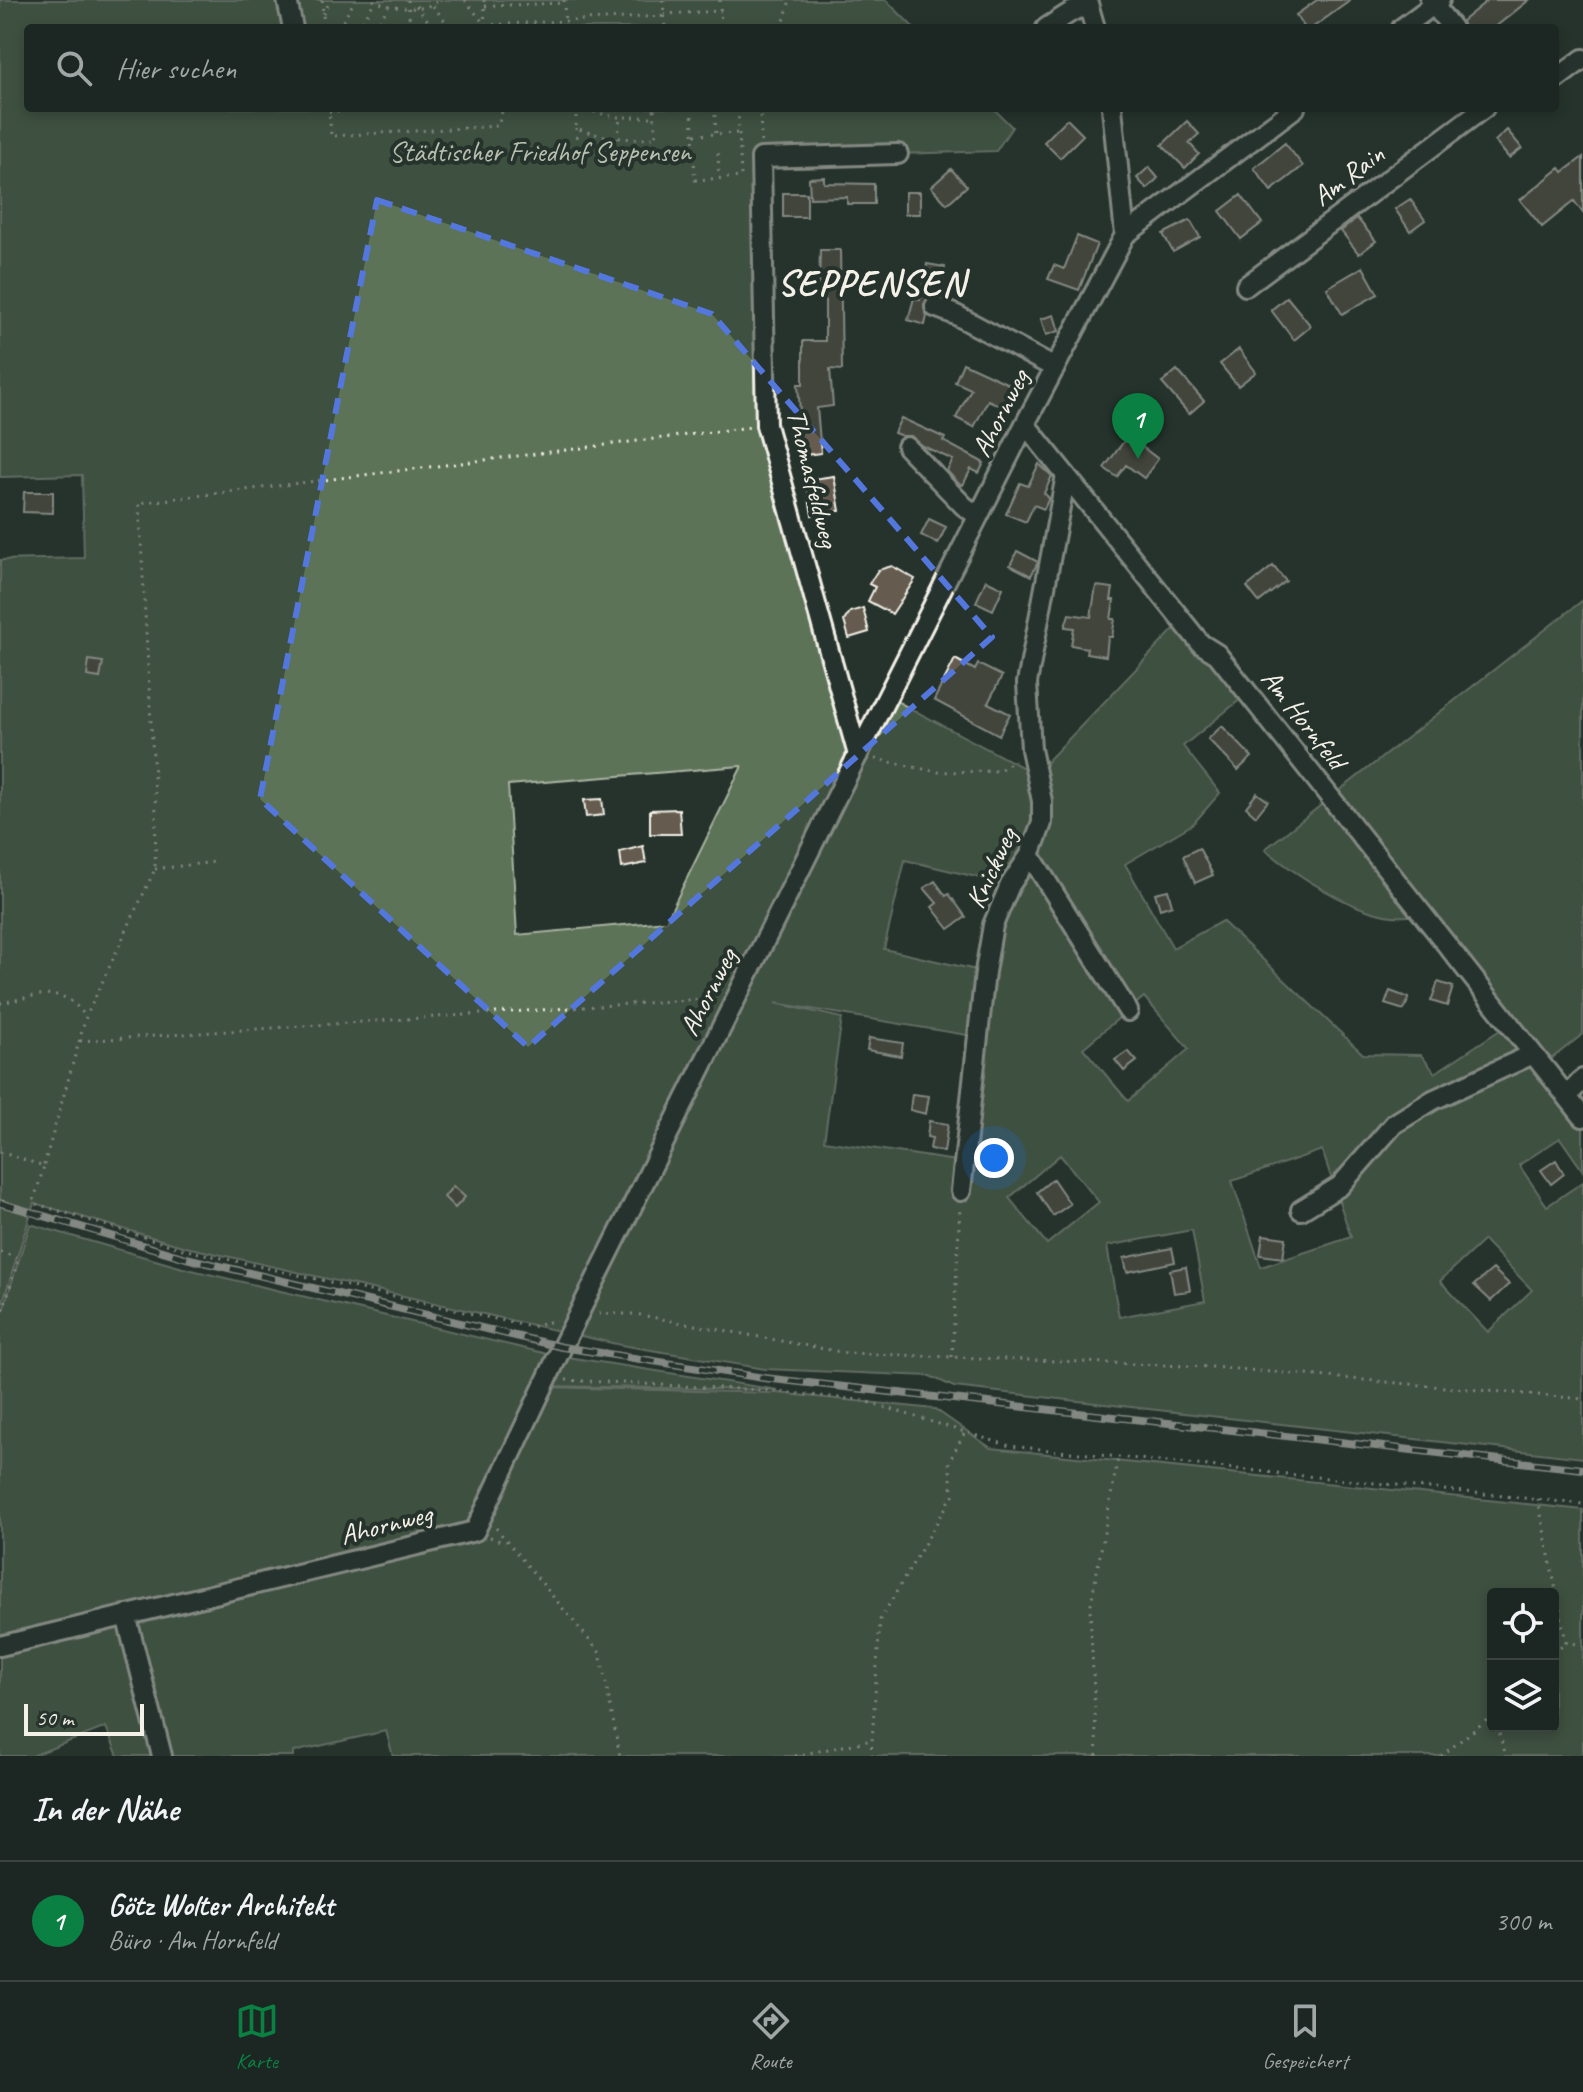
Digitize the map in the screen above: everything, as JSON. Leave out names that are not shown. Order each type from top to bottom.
[{"type":"street","points":[[287,0],[292,24]]},
{"type":"street","points":[[1407,24],[1435,1],[1449,24]]},
{"type":"street","points":[[1052,24],[1088,2],[1094,24]]},
{"type":"street","points":[[1559,77],[1583,59]]},
{"type":"street","points":[[1112,112],[1125,235]]},
{"type":"street","name":"Ahornweg","points":[[0,1646],[475,1531],[579,1313],[858,755],[1025,424],[1125,235],[1290,112]]},
{"type":"street","name":"Am Rain","points":[[1246,286],[1479,112]]},
{"type":"street","points":[[761,158],[898,154]]},
{"type":"street","name":"Thomasfeldweg","points":[[761,158],[766,425],[858,755]]},
{"type":"street","points":[[935,307],[1055,368]]},
{"type":"street","name":"Am Hornfeld","points":[[1025,424],[1201,644],[1217,654],[1583,1117]]},
{"type":"street","points":[[907,447],[964,506],[978,516]]},
{"type":"street","name":"Knickweg","points":[[961,1191],[993,925],[1010,885],[1030,855],[1042,823],[1042,801],[1031,749],[1027,683],[1066,475]]},
{"type":"street","points":[[1030,855],[1128,1011]]},
{"type":"street","points":[[1301,1210],[1340,1186],[1394,1124],[1433,1100],[1533,1054]]},
{"type":"street","points":[[1567,1096],[1583,1079]]},
{"type":"street","points":[[126,1615],[162,1756]]},
{"type":"path","points":[[322,0],[324,24]]},
{"type":"path","points":[[323,15],[331,0]]},
{"type":"path","points":[[341,24],[355,0]]},
{"type":"path","points":[[408,0],[410,24]]},
{"type":"path","points":[[362,24],[377,1],[388,7],[409,7],[433,6],[439,0]]},
{"type":"path","points":[[465,0],[483,24]]},
{"type":"path","points":[[484,0],[485,24]]},
{"type":"path","points":[[663,0],[665,24]]},
{"type":"path","points":[[720,0],[721,24]]},
{"type":"path","points":[[783,24],[790,0]]},
{"type":"path","points":[[485,6],[564,1],[565,21]]},
{"type":"path","points":[[416,6],[431,24]]},
{"type":"path","points":[[433,6],[448,24]]},
{"type":"path","points":[[378,24],[388,7]]},
{"type":"path","points":[[517,24],[721,11]]},
{"type":"path","points":[[330,112],[331,136],[498,126],[502,112]]},
{"type":"path","points":[[577,112],[577,142]]},
{"type":"path","points":[[590,112],[620,117],[655,117]]},
{"type":"path","points":[[576,128],[618,138],[656,138],[654,112]]},
{"type":"path","points":[[692,112],[695,180],[741,177],[738,112]]},
{"type":"path","points":[[760,112],[761,158]]},
{"type":"path","points":[[715,115],[716,134]]},
{"type":"path","points":[[617,147],[620,117]]},
{"type":"path","points":[[693,135],[739,133]]},
{"type":"path","points":[[718,153],[719,179]]},
{"type":"path","points":[[579,1313],[531,1327],[186,1250],[33,1203],[86,1017],[155,869],[156,814],[139,503],[766,425]]},
{"type":"path","points":[[858,755],[938,772],[998,771],[1031,749]]},
{"type":"path","points":[[155,869],[215,862]]},
{"type":"path","points":[[0,1003],[60,993],[75,1002],[86,1017]]},
{"type":"path","points":[[80,1041],[737,997]]},
{"type":"path","points":[[0,1152],[44,1166]]},
{"type":"path","points":[[952,1357],[961,1191]]},
{"type":"path","points":[[0,1252],[19,1258],[0,1320]]},
{"type":"path","points":[[599,1314],[635,1314],[846,1353],[1213,1367],[1583,1399]]},
{"type":"path","points":[[547,1379],[759,1390],[861,1400],[1010,1446],[1583,1504]]},
{"type":"path","points":[[871,1756],[880,1620],[953,1495],[949,1462],[965,1432]]},
{"type":"path","points":[[1097,1756],[1090,1609],[1118,1457]]},
{"type":"path","points":[[1538,1499],[1566,1642]]},
{"type":"path","points":[[506,1543],[600,1653],[620,1756]]},
{"type":"path","points":[[1566,1642],[1583,1645]]},
{"type":"path","points":[[1559,1649],[1566,1642]]},
{"type":"path","points":[[1441,1756],[1487,1720]]},
{"type":"path","points":[[1499,1732],[1506,1756]]},
{"type":"path","points":[[795,1756],[872,1740]]},
{"type":"highlighted area","points":[[377,200],[712,314],[992,637],[528,1047],[260,799]]},
{"type":"green space","name":"Städtischer Friedhof Seppensen","points":[[0,0],[886,0],[910,24],[24,24],[24,112],[997,112],[1012,127],[996,151],[762,158],[766,425],[858,754],[887,696],[1035,774],[1182,621],[1247,694],[1183,746],[1220,793],[1193,824],[1125,864],[1173,948],[1222,921],[1363,1054],[1421,1055],[1435,1073],[1503,1028],[1583,1127],[1583,1171],[1560,1138],[1519,1165],[1547,1206],[1583,1182],[1583,1458],[954,1387],[930,1376],[765,1369],[621,1345],[186,1247],[34,1203],[0,1311],[0,560],[84,558],[82,475],[0,477]],"holes":[[[742,766],[666,921],[517,935],[508,785]],[[905,860],[1010,885],[985,972],[884,949]],[[1144,997],[1189,1049],[1128,1101],[1083,1048]],[[775,1003],[979,1037],[963,1162],[824,1141],[842,1018]],[[1322,1150],[1351,1237],[1261,1267],[1232,1181]],[[1060,1155],[1099,1202],[1047,1244],[1009,1198]],[[1192,1230],[1205,1301],[1119,1317],[1107,1246]],[[1484,1240],[1532,1290],[1488,1332],[1440,1281]]]},
{"type":"green space","points":[[1583,600],[1583,1034],[1547,1062],[1423,915],[1392,916],[1342,900],[1265,849]]},
{"type":"green space","points":[[30,1224],[183,1268],[548,1354],[778,1390],[544,1386],[475,1531],[0,1648],[0,1320]]},
{"type":"green space","points":[[545,1387],[777,1393],[935,1409],[991,1448],[1583,1510],[1583,1756],[393,1756],[386,1731],[293,1752],[293,1756],[118,1756],[106,1727],[32,1756],[0,1756],[0,1650],[477,1534]]},
{"type":"building","points":[[1317,0],[1351,0],[1318,24],[1302,24],[1296,15]]},
{"type":"building","points":[[1488,0],[1529,0],[1499,24],[1463,24],[1462,21]]},
{"type":"building","points":[[1067,119],[1083,135],[1060,158],[1044,142]]},
{"type":"building","points":[[1187,121],[1199,134],[1189,143],[1199,154],[1185,168],[1162,145]]},
{"type":"building","points":[[1507,130],[1522,148],[1509,158],[1495,141]]},
{"type":"building","points":[[1285,143],[1303,166],[1271,191],[1254,168]]},
{"type":"building","points":[[1583,157],[1583,213],[1574,201],[1542,227],[1520,200],[1560,168],[1563,172]]},
{"type":"building","points":[[1149,167],[1158,178],[1147,189],[1137,178]]},
{"type":"building","points":[[951,169],[967,186],[947,204],[931,187]]},
{"type":"building","points":[[824,177],[824,183],[874,184],[874,204],[847,204],[847,197],[810,198],[809,178]]},
{"type":"building","points":[[905,192],[920,192],[920,214],[905,214]]},
{"type":"building","points":[[783,193],[807,193],[807,217],[783,217]]},
{"type":"building","points":[[1241,195],[1262,223],[1241,239],[1220,211]]},
{"type":"building","points":[[1410,199],[1425,220],[1410,231],[1395,209]]},
{"type":"building","points":[[1357,218],[1376,241],[1359,254],[1341,231]]},
{"type":"building","points":[[1190,220],[1200,237],[1173,252],[1163,234]]},
{"type":"building","points":[[1077,236],[1097,244],[1079,290],[1048,279],[1054,265],[1064,269]]},
{"type":"building","points":[[820,250],[840,250],[842,370],[830,369],[833,406],[817,408],[821,453],[798,456],[796,425],[801,425],[798,384],[803,384],[803,341],[825,341],[825,287],[819,287]]},
{"type":"building","points":[[927,264],[945,267],[941,290],[934,289],[933,295],[924,304],[927,316],[925,325],[908,320],[914,298],[920,300]]},
{"type":"building","points":[[1363,267],[1378,294],[1342,314],[1327,288]]},
{"type":"building","points":[[1287,297],[1311,326],[1294,340],[1271,310]]},
{"type":"building","points":[[1054,315],[1059,331],[1046,335],[1041,319]]},
{"type":"building","points":[[1239,349],[1256,372],[1238,386],[1220,364]]},
{"type":"building","points":[[963,363],[1013,386],[1003,407],[988,400],[974,427],[956,418],[971,389],[955,382]]},
{"type":"building","points":[[1177,370],[1204,401],[1189,414],[1162,383]]},
{"type":"building","points":[[901,418],[945,438],[943,441],[984,463],[979,473],[971,469],[963,485],[958,483],[947,471],[953,460],[923,446],[911,436],[894,433]]},
{"type":"building","points":[[1128,436],[1158,459],[1144,478],[1126,465],[1117,477],[1104,468]]},
{"type":"building","points":[[1039,464],[1052,476],[1044,493],[1049,498],[1044,509],[1034,505],[1026,522],[1006,514],[1020,483],[1028,486]]},
{"type":"building","points":[[834,476],[840,511],[812,515],[806,480]]},
{"type":"building","points":[[24,492],[53,492],[53,513],[23,512]]},
{"type":"building","points":[[929,519],[946,527],[938,544],[921,535]]},
{"type":"building","points":[[1017,551],[1038,562],[1031,576],[1010,565]]},
{"type":"building","points":[[892,566],[915,579],[892,614],[868,601],[875,587],[869,584],[878,570]]},
{"type":"building","points":[[1273,566],[1286,581],[1259,602],[1247,587]]},
{"type":"building","points":[[986,580],[1003,588],[993,610],[976,602]]},
{"type":"building","points":[[1096,586],[1113,588],[1111,619],[1115,619],[1112,637],[1108,637],[1106,656],[1086,653],[1087,648],[1071,645],[1074,628],[1065,627],[1069,614],[1091,617]]},
{"type":"building","points":[[863,608],[869,632],[849,638],[844,621],[850,612]]},
{"type":"building","points":[[955,659],[975,670],[978,664],[1002,676],[988,703],[1010,714],[999,735],[934,700]]},
{"type":"building","points":[[89,660],[103,662],[100,678],[87,676]]},
{"type":"building","points":[[1222,726],[1252,757],[1238,770],[1208,739]]},
{"type":"building","points":[[1257,793],[1268,801],[1256,816],[1246,807]]},
{"type":"building","points":[[602,799],[604,815],[586,817],[584,800]]},
{"type":"building","points":[[679,809],[681,834],[650,834],[650,810]]},
{"type":"building","points":[[643,846],[646,863],[622,868],[620,852]]},
{"type":"building","points":[[1199,848],[1213,875],[1195,883],[1183,856]]},
{"type":"building","points":[[935,881],[966,917],[949,929],[932,907],[937,903],[924,888]]},
{"type":"building","points":[[1168,890],[1172,905],[1160,909],[1155,893]]},
{"type":"building","points":[[1438,982],[1453,987],[1447,1006],[1431,1001]]},
{"type":"building","points":[[1390,991],[1409,998],[1404,1010],[1385,1004]]},
{"type":"building","points":[[869,1038],[903,1043],[901,1056],[867,1050]]},
{"type":"building","points":[[1128,1051],[1137,1061],[1124,1071],[1115,1060]]},
{"type":"building","points":[[912,1094],[929,1096],[926,1114],[910,1110]]},
{"type":"building","points":[[929,1121],[948,1124],[944,1152],[930,1149],[932,1138],[927,1137]]},
{"type":"building","points":[[1556,1160],[1564,1174],[1551,1184],[1541,1170]]},
{"type":"building","points":[[1053,1179],[1070,1204],[1053,1216],[1037,1192]]},
{"type":"building","points":[[453,1186],[465,1197],[455,1208],[444,1197]]},
{"type":"building","points":[[1263,1235],[1286,1238],[1283,1258],[1260,1255]]},
{"type":"building","points":[[1172,1248],[1175,1262],[1127,1272],[1124,1258]]},
{"type":"building","points":[[1186,1267],[1190,1291],[1174,1293],[1170,1270]]},
{"type":"building","points":[[1493,1269],[1509,1284],[1491,1301],[1474,1285]]},
{"type":"railway","points":[[0,1203],[186,1258],[562,1347],[764,1378],[1583,1469]]},
{"type":"place","name":"Götz Wolter Architekt","points":[[1138,459]]},
{"type":"district","name":"SEPPENSEN","points":[[872,283]]}]
